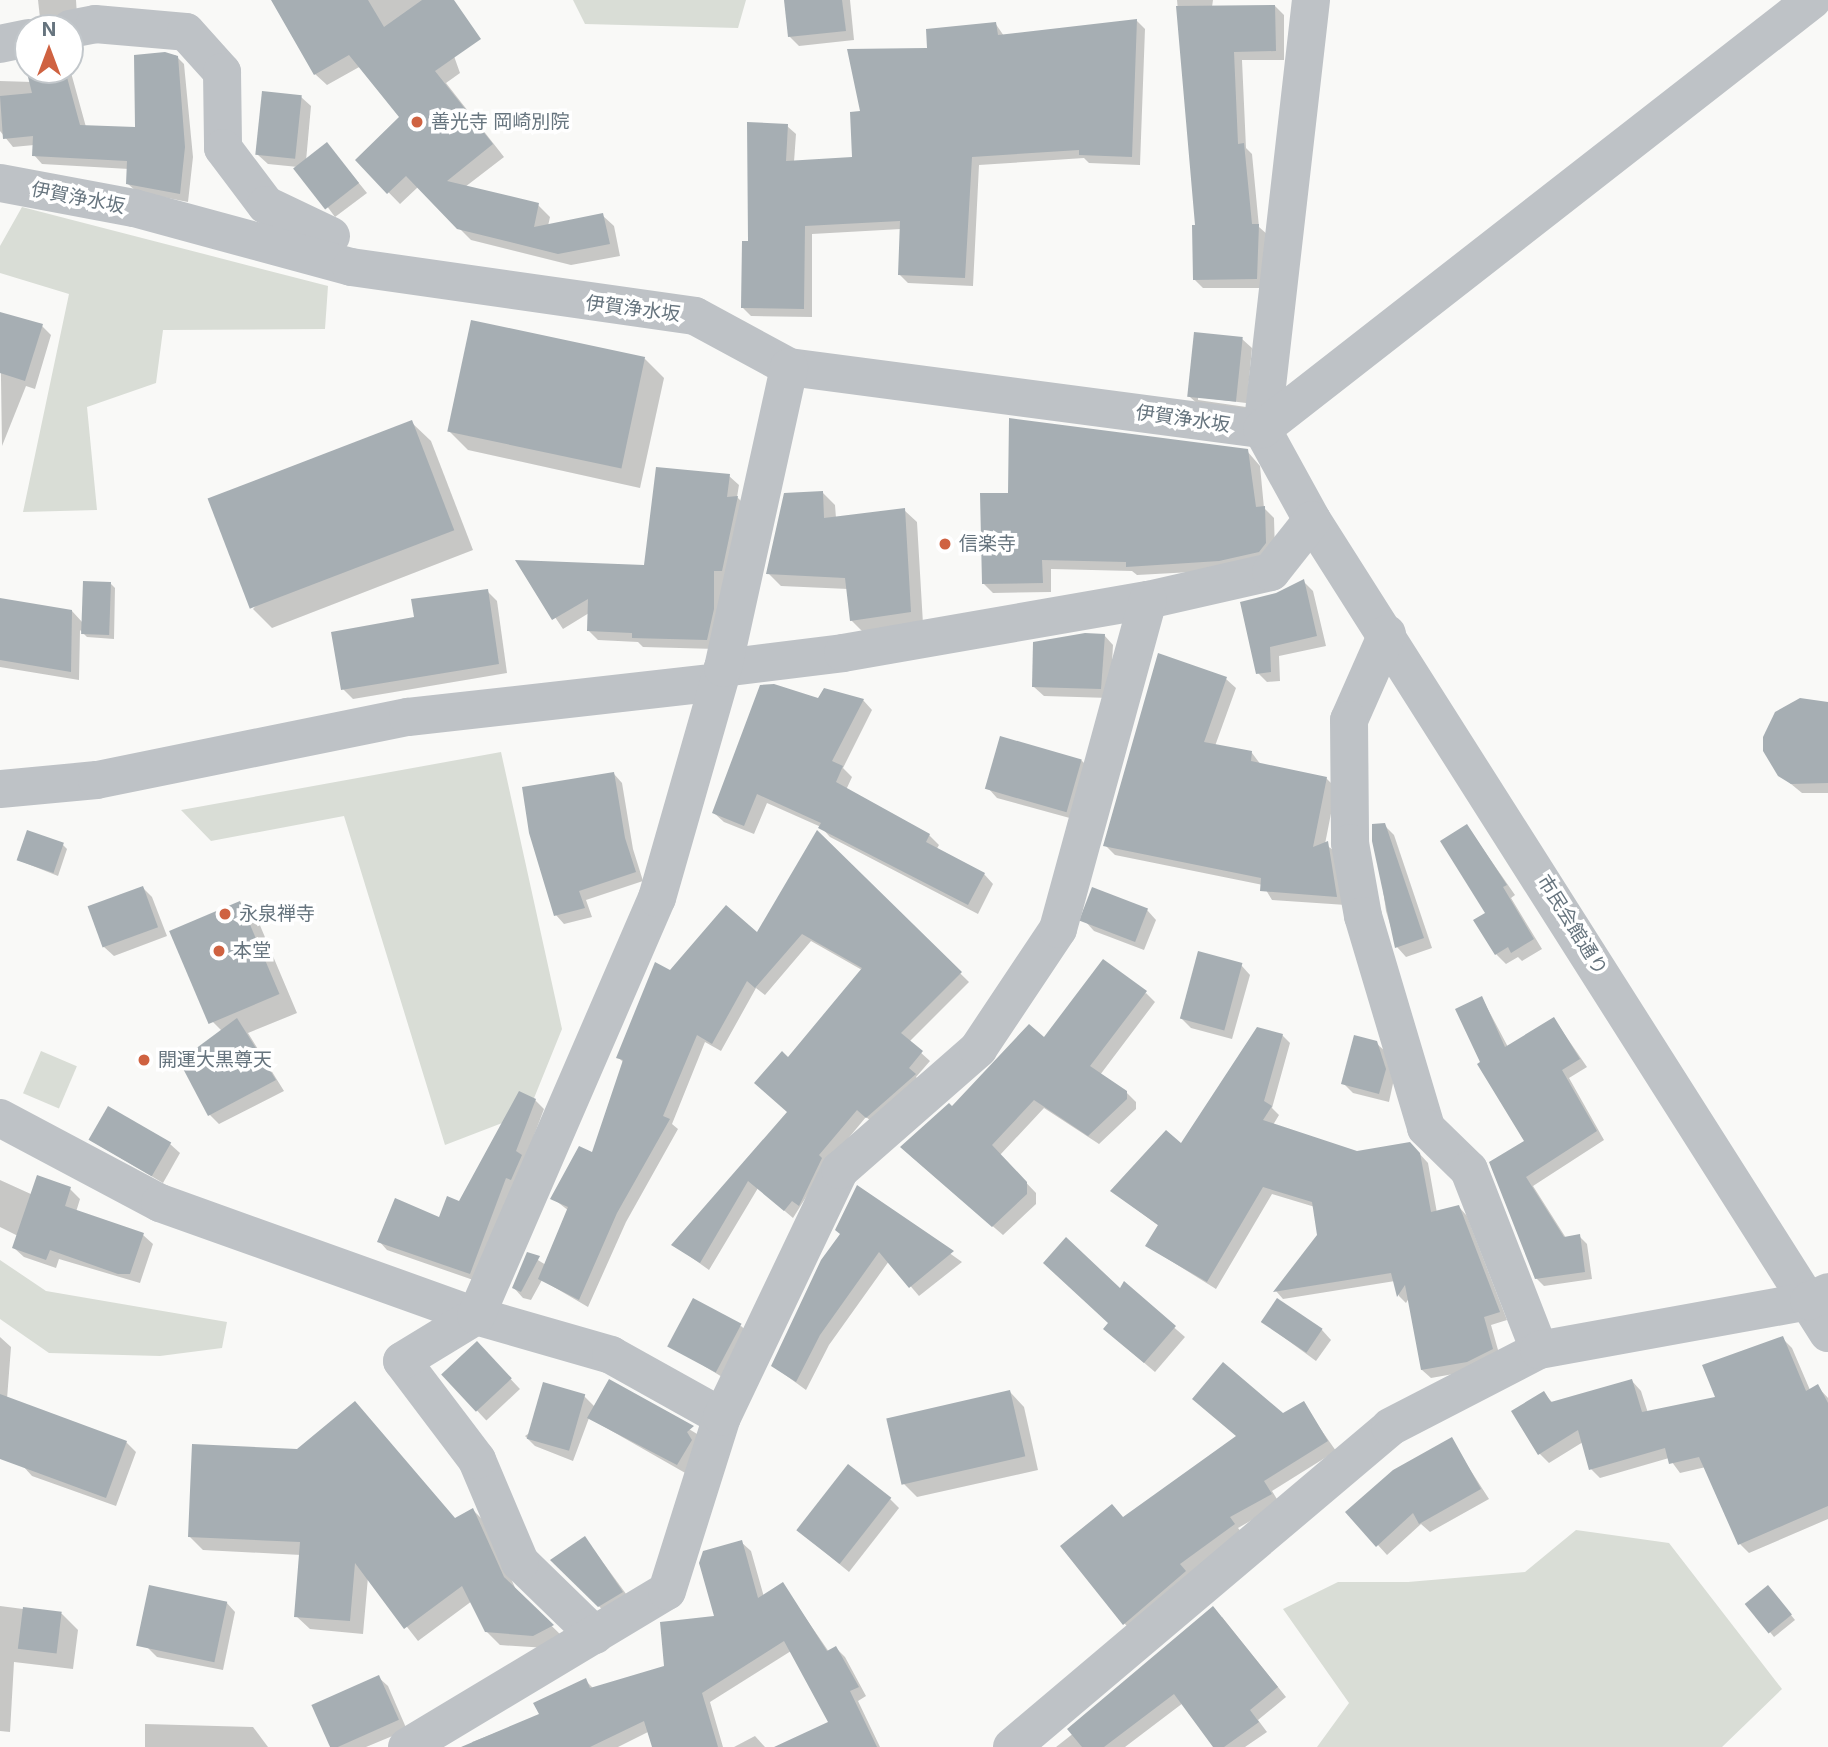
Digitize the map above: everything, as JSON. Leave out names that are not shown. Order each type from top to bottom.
[{"type":"street","points":[[1262,429],[1311,0]]},
{"type":"street","points":[[1262,429],[1812,0]]},
{"type":"street","points":[[84,26],[95,23],[186,32],[222,72],[223,148],[266,205],[331,236]]},
{"type":"street","name":"伊賀浄水坂","points":[[0,183],[134,208],[351,267],[695,316],[789,367],[1262,429]]},
{"type":"street","points":[[595,1635],[520,1562],[477,1460],[402,1361],[476,1316],[657,898],[721,675],[789,367]]},
{"type":"street","name":"市民会館通り","points":[[1262,429],[1312,520],[1822,1308]]},
{"type":"street","points":[[0,789],[97,780],[408,717],[721,675],[1148,600],[1271,572],[1312,520]]},
{"type":"street","points":[[407,1747],[667,1591],[722,1417],[840,1170],[978,1049],[1058,929],[1148,600]]},
{"type":"street","points":[[1387,634],[1349,720],[1350,842],[1363,916],[1426,1128],[1469,1170],[1539,1350]]},
{"type":"street","points":[[0,1118],[160,1203],[476,1316],[611,1354],[722,1417]]},
{"type":"street","points":[[1012,1747],[1390,1427],[1539,1350],[1822,1308]]},
{"type":"shaded area","points":[[573,0],[746,0],[738,28],[585,24]]},
{"type":"shaded area","points":[[22,207],[328,286],[325,329],[163,330],[156,383],[87,407],[97,510],[23,512],[69,294],[0,273],[0,246]]},
{"type":"shaded area","points":[[501,752],[562,1029],[528,1113],[445,1145],[344,816],[211,841],[181,810]]},
{"type":"shaded area","points":[[41,1051],[77,1066],[59,1109],[23,1093]]},
{"type":"shaded area","points":[[0,1260],[46,1291],[227,1322],[222,1348],[160,1356],[49,1353],[0,1319]]},
{"type":"shaded area","points":[[1576,1530],[1669,1543],[1782,1689],[1722,1747],[1317,1747],[1349,1703],[1283,1609],[1338,1582],[1408,1582],[1525,1572]]},
{"type":"building","points":[[271,0],[368,0],[384,27],[422,0],[454,0],[481,39],[435,71],[493,144],[447,181],[539,203],[534,227],[603,213],[610,244],[558,254],[457,229],[406,176],[387,194],[355,160],[399,117],[349,55],[314,75]]},
{"type":"building","points":[[784,0],[842,0],[846,31],[788,37]]},
{"type":"building","points":[[1275,5],[1276,51],[1234,52],[1238,144],[1244,143],[1252,224],[1259,224],[1257,279],[1193,280],[1192,225],[1195,225],[1176,6]]},
{"type":"building","points":[[1137,19],[1132,157],[1079,155],[1079,150],[972,157],[965,278],[898,275],[900,221],[805,226],[804,309],[741,308],[742,241],[748,241],[747,122],[788,124],[786,161],[852,157],[850,112],[860,111],[847,49],[927,48],[926,29],[996,22],[998,35]]},
{"type":"building","points":[[165,52],[178,56],[185,147],[180,194],[126,184],[127,161],[32,156],[33,136],[3,139],[0,96],[32,93],[30,84],[69,84],[80,125],[135,127],[134,55]]},
{"type":"building","points":[[262,91],[302,95],[295,159],[255,155]]},
{"type":"building","points":[[327,142],[359,183],[325,209],[293,168]]},
{"type":"building","points":[[0,312],[43,324],[25,381],[0,373]]},
{"type":"building","points":[[471,320],[645,357],[621,469],[447,432]]},
{"type":"building","points":[[1194,332],[1243,337],[1236,402],[1187,397]]},
{"type":"building","points":[[1009,418],[1248,449],[1256,507],[1265,506],[1266,543],[1259,552],[1219,561],[1126,567],[1126,562],[1042,560],[1043,583],[982,584],[980,493],[1008,493]]},
{"type":"building","points":[[412,420],[454,530],[250,609],[208,498]]},
{"type":"building","points":[[656,467],[730,474],[727,497],[738,496],[722,571],[714,571],[714,609],[707,640],[632,638],[632,633],[587,631],[588,599],[552,620],[515,560],[644,565]]},
{"type":"building","points":[[823,491],[824,518],[905,508],[911,612],[850,621],[845,578],[766,574],[784,493]]},
{"type":"building","points":[[1304,579],[1317,636],[1270,647],[1271,672],[1256,674],[1240,602],[1276,593]]},
{"type":"building","points":[[83,581],[111,582],[109,635],[81,634]]},
{"type":"building","points":[[488,589],[499,664],[341,690],[331,632],[414,617],[411,599]]},
{"type":"building","points":[[0,598],[72,610],[71,672],[0,660]]},
{"type":"building","points":[[1085,633],[1105,634],[1101,689],[1032,687],[1033,642]]},
{"type":"building","points":[[1158,653],[1227,677],[1204,742],[1252,751],[1251,761],[1327,777],[1313,847],[1328,841],[1337,897],[1260,891],[1261,878],[1103,846]]},
{"type":"building","points":[[774,684],[818,698],[824,688],[864,699],[832,761],[843,766],[836,782],[930,834],[926,842],[985,873],[968,905],[818,828],[821,823],[757,794],[744,826],[712,813],[760,685]]},
{"type":"building","points":[[1800,698],[1828,702],[1828,783],[1791,784],[1778,776],[1763,751],[1763,737],[1775,712]]},
{"type":"building","points":[[1000,736],[1082,759],[1067,812],[985,789]]},
{"type":"building","points":[[614,772],[625,838],[636,872],[579,891],[585,908],[554,916],[529,833],[522,787]]},
{"type":"building","points":[[1385,823],[1424,938],[1395,948],[1372,841],[1372,824]]},
{"type":"building","points":[[1467,824],[1507,885],[1503,887],[1534,939],[1511,953],[1508,947],[1495,955],[1473,920],[1485,913],[1440,841]]},
{"type":"building","points":[[27,830],[64,843],[53,873],[17,860]]},
{"type":"building","points":[[817,830],[962,972],[901,1033],[923,1051],[909,1068],[916,1074],[866,1118],[857,1110],[819,1155],[822,1158],[799,1206],[792,1201],[784,1211],[748,1181],[700,1263],[671,1245],[787,1112],[754,1083],[782,1051],[788,1057],[862,968],[802,934],[755,988],[747,981],[712,1044],[697,1035],[663,1116],[670,1119],[617,1213],[579,1300],[538,1279],[568,1207],[550,1199],[579,1146],[592,1152],[623,1060],[616,1058],[655,962],[670,970],[726,905],[757,932]]},
{"type":"building","points":[[143,886],[158,927],[103,948],[88,906]]},
{"type":"building","points":[[1092,887],[1148,909],[1135,942],[1079,921]]},
{"type":"building","name":"本堂","points":[[240,901],[279,994],[209,1024],[169,931]]},
{"type":"building","points":[[1198,951],[1242,963],[1224,1031],[1180,1019]]},
{"type":"building","points":[[1103,959],[1147,991],[1090,1066],[1127,1091],[1127,1099],[1088,1136],[1034,1100],[992,1145],[1027,1182],[1027,1194],[992,1227],[900,1147],[949,1103],[952,1106],[1029,1024],[1044,1037]]},
{"type":"building","points":[[1482,996],[1505,1047],[1554,1017],[1580,1059],[1562,1070],[1597,1131],[1526,1177],[1564,1237],[1580,1234],[1585,1272],[1535,1279],[1489,1162],[1524,1141],[1477,1064],[1480,1062],[1455,1009]]},
{"type":"building","points":[[237,1018],[276,1080],[208,1116],[179,1061]]},
{"type":"building","points":[[1257,1027],[1283,1034],[1264,1101],[1272,1106],[1263,1120],[1357,1151],[1410,1142],[1420,1153],[1431,1212],[1459,1205],[1500,1312],[1484,1317],[1493,1349],[1467,1362],[1421,1370],[1405,1285],[1397,1297],[1391,1273],[1273,1292],[1317,1235],[1312,1202],[1263,1187],[1207,1282],[1145,1246],[1158,1225],[1110,1191],[1166,1130],[1181,1143]]},
{"type":"building","points":[[1354,1035],[1377,1041],[1386,1069],[1379,1094],[1341,1084]]},
{"type":"building","points":[[519,1091],[536,1099],[516,1151],[522,1155],[511,1180],[506,1178],[470,1274],[377,1242],[395,1198],[439,1217],[447,1196],[459,1201]]},
{"type":"building","points":[[108,1106],[171,1142],[152,1176],[88,1140]]},
{"type":"building","points":[[37,1175],[71,1187],[65,1206],[144,1233],[130,1274],[118,1274],[50,1250],[46,1260],[12,1248]]},
{"type":"building","points":[[857,1185],[954,1251],[909,1288],[879,1252],[820,1335],[796,1382],[771,1366],[821,1260],[840,1234],[835,1230]]},
{"type":"building","points":[[1066,1237],[1120,1288],[1124,1281],[1176,1326],[1144,1363],[1103,1329],[1108,1323],[1043,1263]]},
{"type":"building","points":[[527,1252],[540,1256],[521,1292],[512,1288]]},
{"type":"building","points":[[693,1298],[742,1324],[716,1372],[667,1347]]},
{"type":"building","points":[[1277,1298],[1323,1329],[1306,1353],[1261,1322]]},
{"type":"building","points":[[1783,1336],[1806,1391],[1818,1384],[1828,1403],[1828,1506],[1738,1545],[1699,1457],[1669,1464],[1665,1448],[1589,1470],[1578,1430],[1538,1455],[1511,1411],[1544,1391],[1551,1402],[1632,1379],[1642,1412],[1715,1397],[1702,1365]]},
{"type":"building","points":[[477,1341],[512,1378],[476,1412],[441,1374]]},
{"type":"building","points":[[1223,1362],[1283,1413],[1304,1401],[1328,1441],[1264,1481],[1272,1494],[1230,1517],[1235,1524],[1180,1564],[1186,1571],[1123,1625],[1060,1546],[1112,1504],[1123,1517],[1236,1436],[1192,1399]]},
{"type":"building","points":[[609,1379],[694,1426],[687,1432],[692,1440],[677,1465],[587,1418]]},
{"type":"building","points":[[543,1382],[585,1394],[569,1451],[527,1439]]},
{"type":"building","points":[[1010,1390],[1025,1456],[902,1485],[886,1419]]},
{"type":"building","points":[[0,1394],[127,1441],[106,1498],[0,1459]]},
{"type":"building","points":[[355,1401],[455,1518],[473,1508],[504,1577],[554,1625],[533,1636],[485,1632],[462,1586],[404,1629],[355,1563],[350,1621],[294,1617],[300,1542],[188,1537],[192,1444],[297,1449]]},
{"type":"building","points":[[1452,1437],[1481,1489],[1419,1524],[1413,1513],[1376,1547],[1345,1512],[1393,1470]]},
{"type":"building","points":[[848,1464],[891,1498],[840,1564],[796,1530]]},
{"type":"building","points":[[585,1536],[623,1592],[598,1607],[550,1560]]},
{"type":"building","points":[[742,1540],[758,1598],[783,1582],[827,1651],[836,1646],[859,1687],[850,1691],[877,1747],[774,1747],[828,1722],[784,1641],[702,1693],[718,1747],[652,1747],[644,1721],[590,1747],[461,1747],[539,1714],[533,1703],[586,1678],[590,1688],[664,1666],[660,1622],[714,1616],[699,1563],[703,1551]]},
{"type":"building","points":[[149,1585],[227,1602],[214,1662],[136,1646]]},
{"type":"building","points":[[1768,1585],[1792,1615],[1769,1633],[1745,1604]]},
{"type":"building","points":[[1213,1606],[1278,1687],[1250,1710],[1259,1722],[1224,1747],[1213,1747],[1174,1694],[1104,1747],[1082,1747],[1067,1729]]},
{"type":"building","points":[[23,1607],[62,1612],[57,1653],[18,1649]]},
{"type":"building","points":[[379,1675],[399,1720],[338,1747],[330,1747],[311,1705]]},
{"type":"place","name":"善光寺 岡崎別院","points":[[417,122]]},
{"type":"place","name":"信楽寺","points":[[945,544]]},
{"type":"place","name":"永泉禅寺","points":[[225,914]]},
{"type":"place","name":"本堂","points":[[219,951]]},
{"type":"place","name":"開運大黒尊天","points":[[144,1060]]}]
